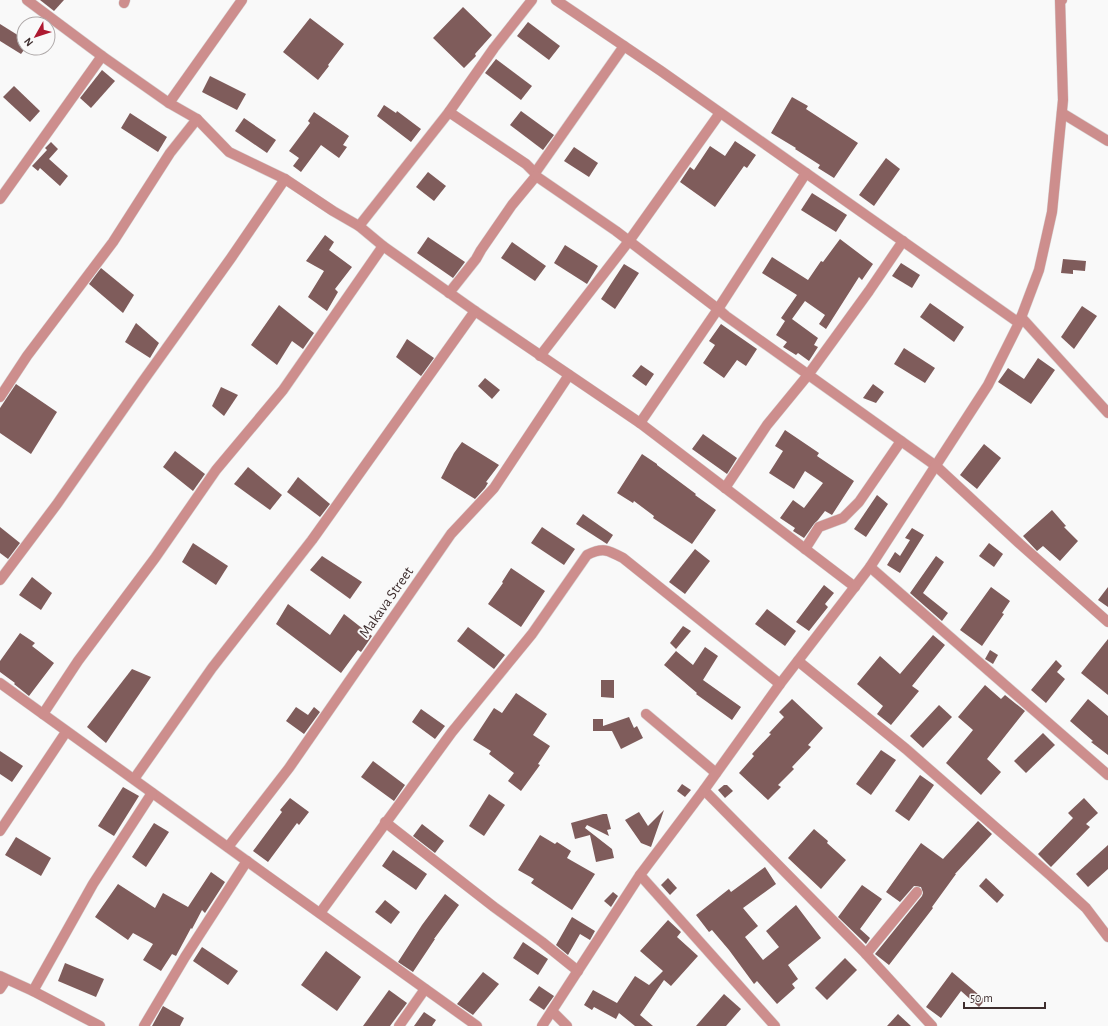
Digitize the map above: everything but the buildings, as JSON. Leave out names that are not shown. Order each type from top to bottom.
[{"type":"street","points":[[27,0],[102,56],[169,103],[197,119],[229,152],[285,179],[333,211],[360,226],[383,246],[449,293],[640,423],[855,587]]},
{"type":"street","points":[[169,103],[242,0]]},
{"type":"street","points":[[360,226],[449,112],[494,48],[532,0]]},
{"type":"street","points":[[556,0],[903,241],[1020,320],[1104,402],[1108,413]]},
{"type":"street","points":[[542,1026],[640,876],[780,684],[870,566],[988,385],[1020,320],[1039,270],[1052,212],[1063,100],[1060,0],[1062,0]]},
{"type":"street","points":[[449,293],[476,259],[512,205],[536,174],[624,46]]},
{"type":"street","points":[[0,199],[102,56]]},
{"type":"street","points":[[449,112],[526,164],[536,174],[629,241],[726,316],[936,466],[1020,544],[1108,622]]},
{"type":"street","points":[[540,356],[629,241],[720,113]]},
{"type":"street","points":[[1062,113],[1108,142]]},
{"type":"street","points":[[0,397],[27,356],[113,242],[170,152],[197,119]]},
{"type":"street","points":[[640,423],[718,309],[806,173]]},
{"type":"street","points":[[0,580],[57,504],[285,179]]},
{"type":"street","points":[[725,488],[767,425],[808,375],[903,241]]},
{"type":"street","points":[[43,714],[78,661],[156,558],[216,470],[283,390],[383,246]]},
{"type":"street","points":[[134,779],[212,668],[312,540],[475,311]]},
{"type":"street","name":"Makava Street","points":[[228,847],[290,768],[451,534],[494,488],[569,375]]},
{"type":"street","points":[[805,549],[819,527],[843,518],[859,502],[901,441]]},
{"type":"street","points":[[320,913],[452,732],[532,634],[587,555],[601,550],[607,550],[623,558],[780,684]]},
{"type":"street","points":[[870,566],[1108,775]]},
{"type":"street","points":[[798,661],[906,749],[1050,875],[1086,908],[1108,937]]},
{"type":"street","points":[[0,683],[66,732],[134,779],[477,1026]]},
{"type":"street","points":[[646,714],[716,773]]},
{"type":"street","points":[[0,832],[66,732]]},
{"type":"street","points":[[704,790],[866,954],[932,1026]]},
{"type":"street","points":[[33,991],[93,884],[152,793]]},
{"type":"street","points":[[385,822],[578,971]]},
{"type":"street","points":[[144,1026],[185,956],[247,861]]},
{"type":"street","points":[[640,876],[775,1026]]},
{"type":"street","points":[[866,954],[917,892]]},
{"type":"street","points":[[0,989],[3,978],[33,991],[100,1026]]},
{"type":"street","points":[[399,1026],[425,989]]},
{"type":"street","points":[[552,1011],[567,1026]]}]
